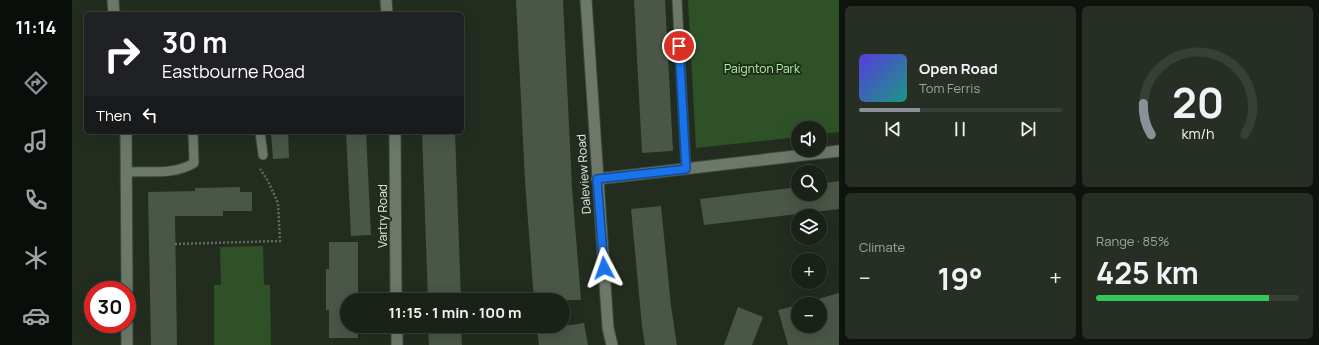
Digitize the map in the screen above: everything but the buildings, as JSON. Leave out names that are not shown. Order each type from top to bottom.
[{"type":"street","points":[[113,0],[114,12]]},
{"type":"street","points":[[386,0],[387,12]]},
{"type":"street","name":"Daleview Road","points":[[586,0],[608,328],[612,345]]},
{"type":"street","points":[[126,134],[127,281]]},
{"type":"street","name":"Vartry Road","points":[[395,134],[396,293]]},
{"type":"street","points":[[597,179],[839,151]]},
{"type":"street","points":[[127,333],[127,345]]},
{"type":"street","points":[[397,333],[397,345]]},
{"type":"lane","points":[[677,0],[686,169]]},
{"type":"lane","points":[[127,172],[175,171],[186,168],[194,163],[192,134]]},
{"type":"lane","points":[[260,134],[263,155]]},
{"type":"path","points":[[176,244],[280,241],[278,203],[268,181],[256,164],[257,159],[263,155]]},
{"type":"green space","name":"Paignton Park","points":[[688,0],[839,0],[839,132],[827,133],[827,121],[791,121],[791,138],[696,148]]},
{"type":"green space","points":[[263,246],[264,285],[270,285],[271,345],[214,345],[214,285],[221,285],[220,247]]},
{"type":"route","points":[[604,268],[597,179],[686,169],[679,46]]}]
